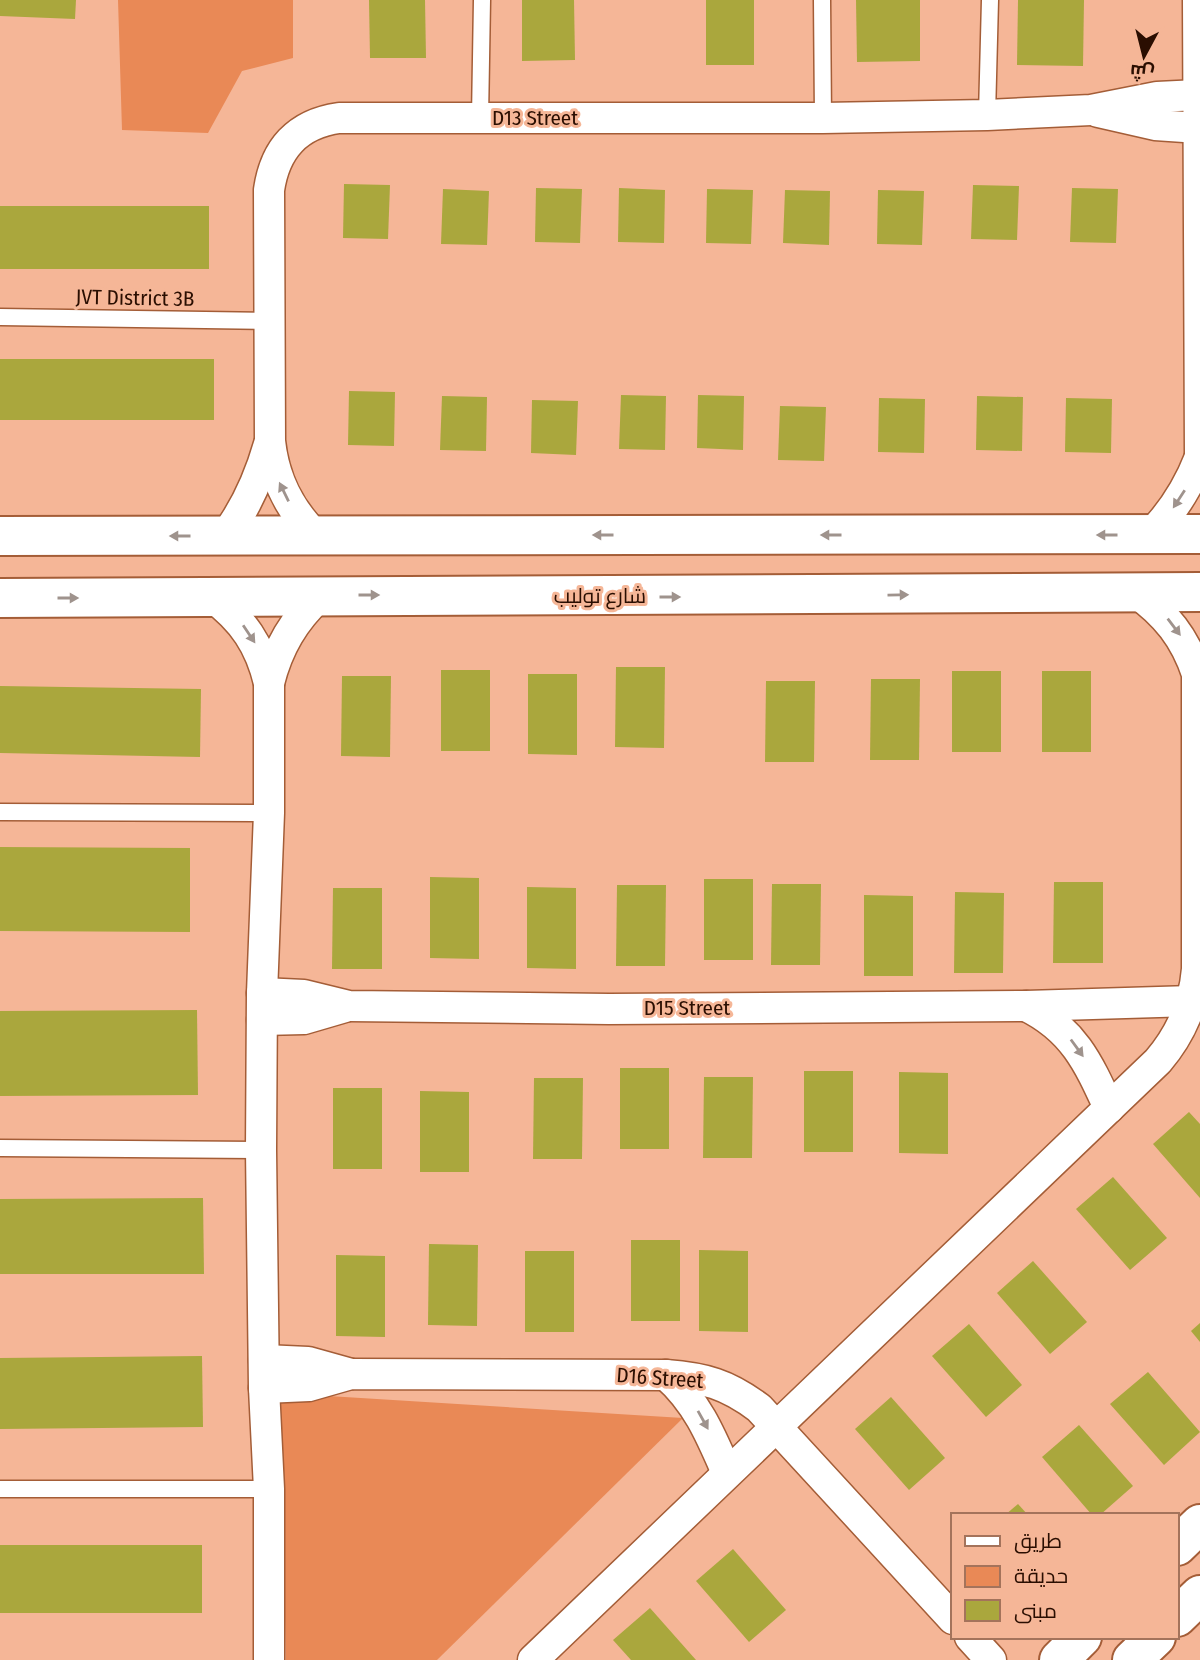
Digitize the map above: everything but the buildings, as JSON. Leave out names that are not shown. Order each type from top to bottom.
[{"type":"street","points":[[1150,535],[1180,499],[1200,457],[1198,0]]},
{"type":"street","name":"D13 Street","points":[[316,536],[303,523],[284,492],[274,467],[270,441],[269,190],[278,157],[288,143],[312,124],[332,119],[987,115],[1091,110],[1147,98],[1198,95]]},
{"type":"street","name":"D13 Street","points":[[1091,110],[1155,125],[1199,128]]},
{"type":"street","name":"D13 Street","points":[[225,536],[248,501],[270,441]]},
{"type":"street","points":[[0,536],[1200,534]]},
{"type":"street","points":[[533,1660],[1109,1108],[1169,1048],[1186,1018],[1192,1001],[1197,969],[1199,670],[1180,635],[1152,604],[1135,592]]},
{"type":"street","name":"شارع توليب","points":[[0,598],[321,595],[695,597],[1200,592]]},
{"type":"street","points":[[269,683],[282,644],[306,610],[321,595]]},
{"type":"street","points":[[212,597],[229,610],[250,634],[264,662],[269,683],[269,813],[262,1007],[261,1150],[264,1374],[269,1489],[269,1660]]},
{"type":"street","name":"D15 Street","points":[[262,1007],[304,1019],[349,1006],[609,1009],[1026,1006],[1192,1001]]},
{"type":"street","points":[[1026,1006],[1047,1016],[1080,1050],[1109,1108]]},
{"type":"street","name":"D16 Street","points":[[264,1374],[308,1362],[351,1374],[666,1375],[715,1382],[759,1408],[951,1617]]},
{"type":"street","points":[[666,1375],[680,1387],[703,1420],[727,1473]]},
{"type":"street","points":[[1179,1544],[1200,1524]]},
{"type":"street","points":[[1179,1615],[1200,1595]]},
{"type":"street","points":[[972,1639],[991,1660]]},
{"type":"street","points":[[1059,1660],[1080,1639]]},
{"type":"street","points":[[1132,1660],[1154,1639]]},
{"type":"lane","points":[[480,118],[482,0]]},
{"type":"lane","points":[[822,0],[823,118]]},
{"type":"lane","points":[[987,115],[990,0]]},
{"type":"lane","name":"JVT District 3B","points":[[0,317],[269,321]]},
{"type":"lane","points":[[0,812],[269,813]]},
{"type":"lane","points":[[0,1148],[261,1150]]},
{"type":"lane","points":[[0,1489],[269,1489]]},
{"type":"green space","points":[[118,0],[293,0],[293,58],[242,71],[208,133],[122,130]]},
{"type":"green space","points":[[280,1393],[683,1418],[437,1660],[286,1660]]}]
